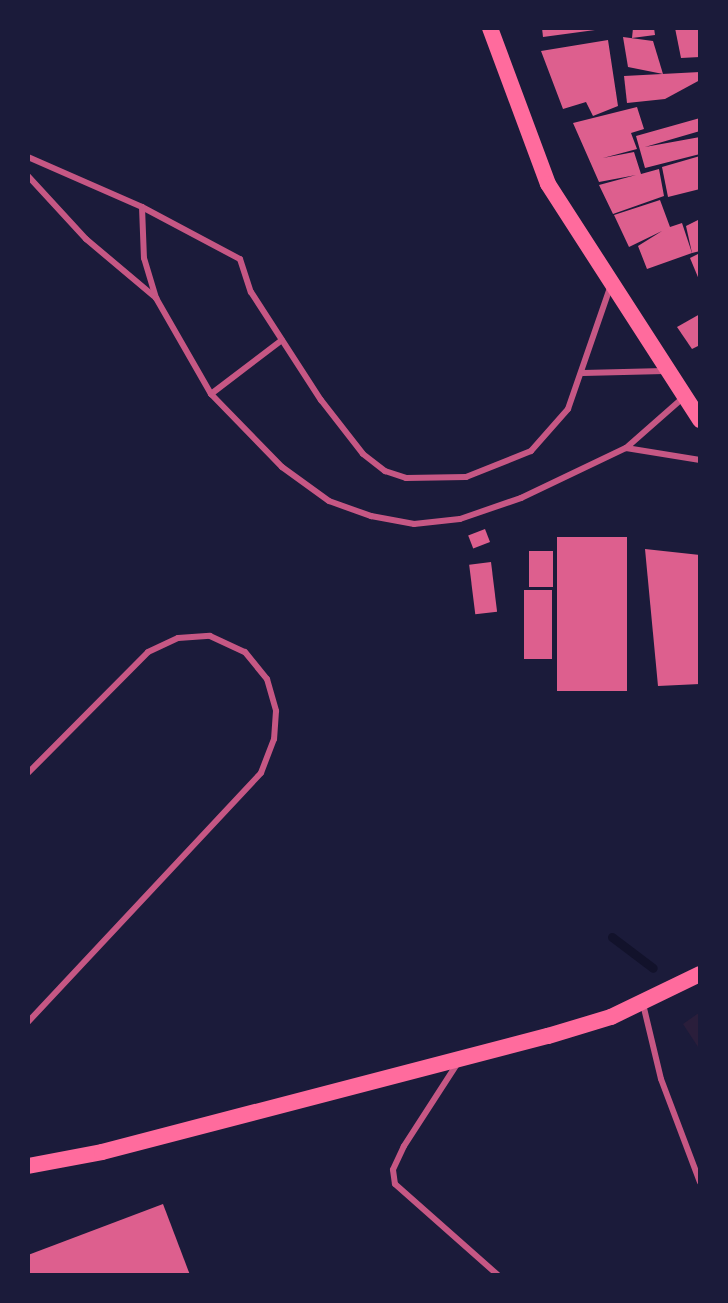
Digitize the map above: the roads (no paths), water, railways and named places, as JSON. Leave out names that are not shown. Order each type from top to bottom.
[{"type":"main road","points":[[490,28],[548,184],[664,371],[700,420]]},
{"type":"main road","points":[[28,1166],[102,1152],[464,1055],[548,1036],[643,1004],[700,974]]},
{"type":"lane","points":[[28,157],[142,207],[240,259],[251,292],[363,454],[385,471],[406,478],[466,477],[531,451],[568,409],[583,373],[610,285]]},
{"type":"lane","points":[[28,176],[86,239],[156,298]]},
{"type":"lane","points":[[142,207],[144,258],[156,298],[211,394],[282,467],[329,501],[414,524],[460,519],[521,498],[626,448],[683,398]]},
{"type":"lane","points":[[211,394],[282,340]]},
{"type":"lane","points":[[583,373],[664,371]]},
{"type":"lane","points":[[626,448],[700,460]]},
{"type":"lane","points":[[28,773],[148,652],[178,638],[210,636],[245,652],[267,679],[276,711],[274,739],[261,773],[28,1022]]},
{"type":"lane","points":[[643,1004],[661,1079],[700,1182]]},
{"type":"lane","points":[[464,1055],[415,1126],[393,1170],[395,1184],[408,1200],[498,1275]]},
{"type":"waterway","points":[[612,937],[653,968]]}]
